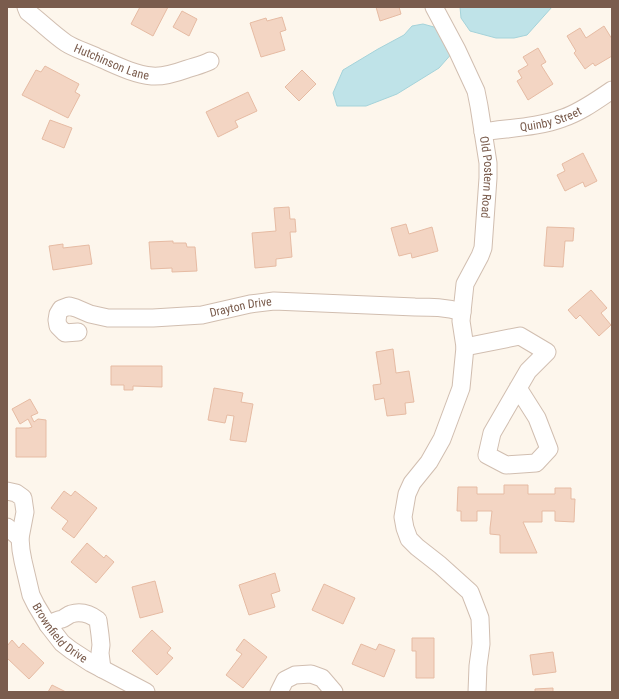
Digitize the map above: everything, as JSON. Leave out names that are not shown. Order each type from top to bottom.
[{"type":"street","name":"Hutchinson Lane","points":[[26,7],[28,12],[66,43],[129,71],[152,76],[163,75],[202,65],[210,61]]},
{"type":"street","name":"Old Postern Road","points":[[434,7],[457,50],[476,91],[488,163],[488,178],[483,248],[465,284],[460,320],[465,347],[461,388],[442,439],[428,462],[412,483],[407,494],[403,517],[409,540],[470,592],[480,618],[481,644],[477,692]]},
{"type":"street","name":"Quinby Street","points":[[483,132],[533,125],[563,118],[573,114],[612,90]]},
{"type":"street","name":"Drayton Drive","points":[[78,332],[65,333],[58,326],[56,320],[62,309],[69,306],[90,314],[108,318],[153,318],[202,315],[250,304],[274,301],[431,307],[452,309],[462,312]]},
{"type":"street","points":[[465,347],[520,336],[547,352],[528,370],[518,388]]},
{"type":"street","name":"Brownfield Drive","points":[[7,491],[16,493],[23,498],[25,512],[20,538],[23,561],[31,595],[48,625],[62,642],[71,650],[102,669],[146,692]]},
{"type":"street","points":[[7,527],[20,538]]},
{"type":"street","points":[[48,625],[55,620],[71,614],[82,613],[91,615],[98,620],[102,669]]},
{"type":"street","points":[[279,692],[285,680],[296,675],[311,674],[322,678],[334,692]]},
{"type":"water","points":[[460,7],[552,7],[527,35],[514,38],[496,38],[470,31],[461,18]]},
{"type":"water","points":[[423,24],[434,27],[454,51],[439,68],[397,94],[366,106],[337,106],[333,93],[343,70],[404,35],[412,26]]},
{"type":"building","points":[[140,7],[168,7],[153,36],[131,24]]},
{"type":"building","points":[[376,7],[399,7],[401,14],[380,21]]},
{"type":"building","points":[[182,11],[197,19],[189,36],[173,27]]},
{"type":"building","points":[[282,17],[286,30],[280,32],[285,50],[261,57],[250,23],[266,18],[267,21]]},
{"type":"building","points":[[604,26],[612,39],[612,56],[595,66],[593,63],[585,69],[574,53],[576,51],[567,36],[580,28],[586,38]]},
{"type":"building","points":[[538,48],[546,62],[541,65],[553,84],[528,100],[517,81],[522,78],[518,71],[528,65],[523,57]]},
{"type":"building","points":[[45,66],[79,84],[75,92],[80,95],[68,118],[22,95],[36,70],[41,72]]},
{"type":"building","points":[[302,70],[316,84],[299,101],[285,87]]},
{"type":"building","points":[[248,92],[257,111],[235,121],[238,127],[218,137],[206,112]]},
{"type":"building","points":[[50,120],[72,128],[64,148],[42,139]]},
{"type":"building","points":[[583,153],[597,181],[585,187],[583,182],[565,191],[557,175],[565,171],[562,164]]},
{"type":"building","points":[[289,207],[290,219],[295,219],[296,232],[290,232],[292,257],[276,259],[276,266],[255,268],[252,233],[276,231],[274,208]]},
{"type":"building","points":[[406,224],[409,234],[432,227],[438,251],[412,258],[411,253],[399,256],[391,228]]},
{"type":"building","points":[[547,227],[574,228],[573,241],[565,241],[563,267],[544,266]]},
{"type":"building","points":[[173,241],[173,243],[186,243],[187,247],[195,247],[197,271],[172,272],[172,268],[151,269],[149,242]]},
{"type":"building","points":[[63,244],[63,248],[89,245],[92,264],[53,270],[49,246]]},
{"type":"building","points":[[591,290],[607,308],[601,313],[611,325],[599,336],[580,315],[576,319],[568,310]]},
{"type":"building","points":[[393,349],[396,373],[409,371],[414,402],[405,403],[406,414],[387,416],[384,398],[375,400],[373,385],[381,384],[376,352]]},
{"type":"building","points":[[111,366],[162,366],[162,387],[133,386],[133,390],[124,390],[124,385],[111,385]]},
{"type":"building","points":[[214,388],[243,393],[241,402],[253,404],[246,442],[230,440],[234,416],[227,415],[225,423],[208,420]]},
{"type":"building","points":[[30,399],[38,413],[31,416],[34,422],[38,419],[46,420],[46,457],[16,457],[16,428],[32,427],[28,419],[20,424],[12,409]]},
{"type":"building","points":[[504,485],[528,485],[528,494],[555,494],[555,488],[571,488],[571,499],[575,499],[574,522],[555,521],[555,511],[542,511],[542,522],[523,522],[537,553],[500,553],[500,535],[490,534],[492,511],[477,511],[477,521],[461,521],[461,511],[457,511],[458,487],[477,487],[477,494],[504,494]]},
{"type":"building","points":[[64,491],[71,496],[75,491],[97,508],[74,538],[62,529],[68,521],[51,508]]},
{"type":"building","points":[[87,543],[104,558],[106,555],[114,562],[96,583],[71,562]]},
{"type":"building","points":[[275,573],[280,591],[271,594],[275,607],[249,615],[239,585]]},
{"type":"building","points":[[155,581],[163,612],[140,618],[132,587]]},
{"type":"building","points":[[324,584],[355,598],[343,624],[312,610]]},
{"type":"building","points":[[152,630],[171,648],[167,653],[173,658],[157,675],[132,651]]},
{"type":"building","points":[[412,638],[434,638],[434,678],[416,678],[416,651],[412,651]]},
{"type":"building","points":[[244,639],[267,657],[243,688],[226,675],[242,654],[236,650]]},
{"type":"building","points":[[12,640],[19,648],[23,643],[44,663],[29,679],[7,658],[7,646]]},
{"type":"building","points":[[361,644],[376,650],[379,644],[395,650],[384,677],[352,664]]},
{"type":"building","points":[[553,652],[556,672],[533,675],[530,655]]},
{"type":"building","points":[[52,685],[66,692],[48,692]]},
{"type":"building","points":[[553,688],[553,692],[535,692],[535,689]]}]
